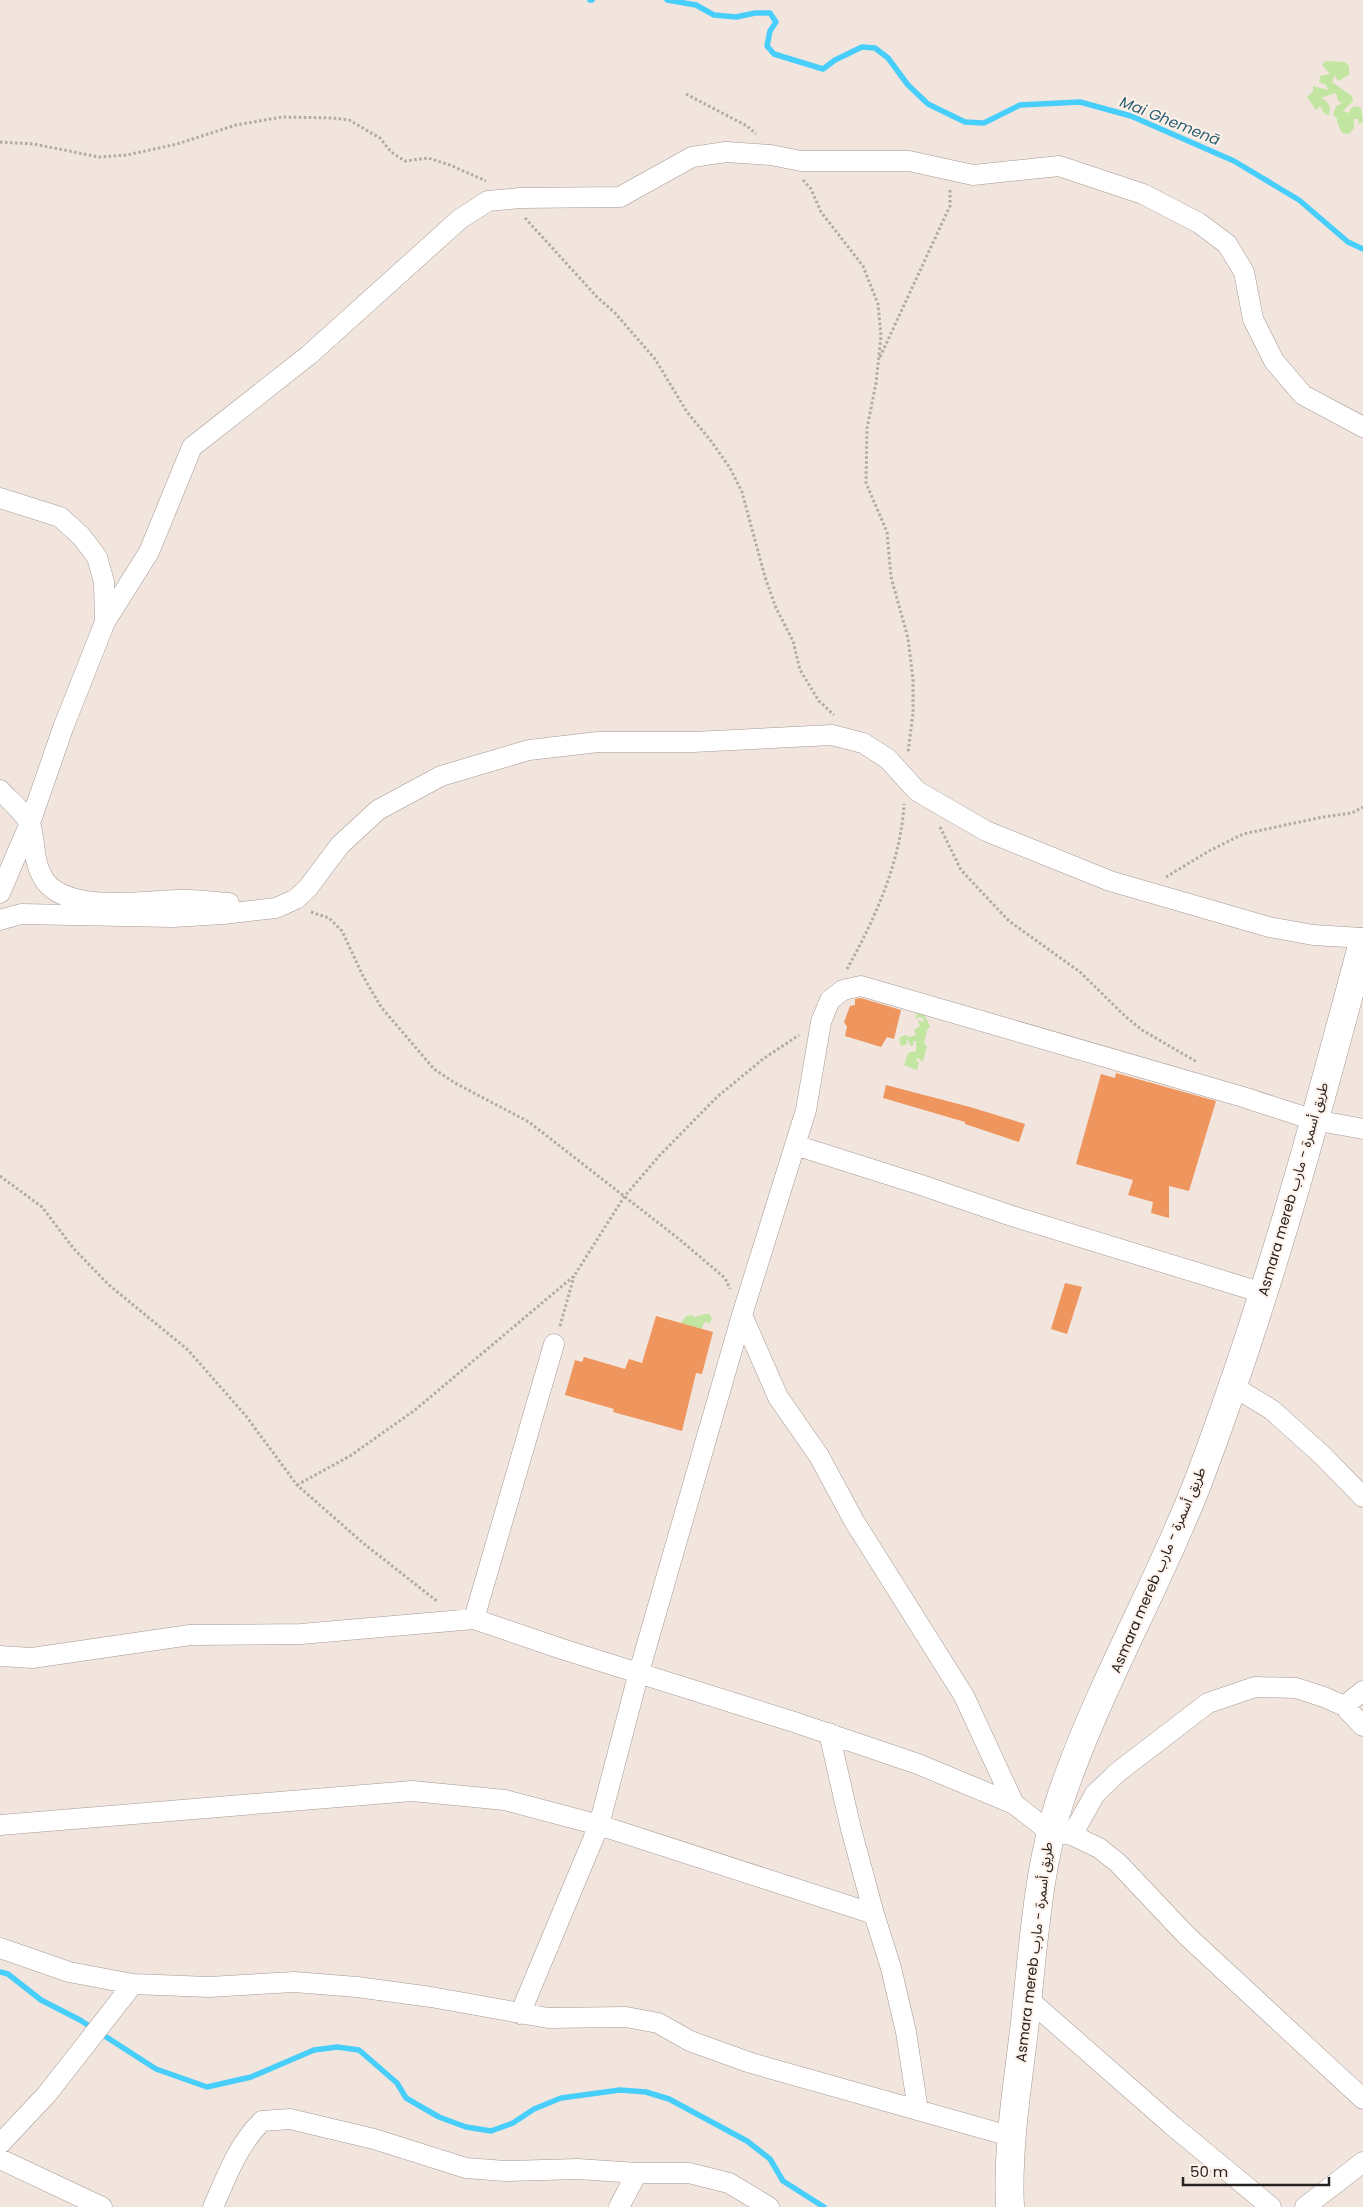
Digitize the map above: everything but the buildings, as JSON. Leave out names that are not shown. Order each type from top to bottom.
[{"type":"highway","name":"Asmara mereb طريق أسمرة - مارب","points":[[1010,2207],[1009,2189],[1013,2137],[1038,1904],[1061,1834],[1068,1777],[1197,1483],[1263,1293],[1314,1120],[1363,942]]},
{"type":"street","points":[[0,893],[30,823],[63,728],[105,622],[149,552],[192,447],[309,355],[460,219],[488,201],[620,197],[692,157],[726,152],[801,160],[909,161],[973,176],[1059,166],[1143,194],[1199,223],[1227,244],[1244,272],[1253,319],[1274,361],[1303,395],[1363,426]]},
{"type":"street","points":[[0,498],[60,517],[82,536],[97,558],[104,582],[105,622]]},
{"type":"street","points":[[0,920],[21,914],[173,917],[276,908],[296,899],[307,889],[340,845],[378,810],[441,776],[529,750],[598,742],[693,742],[832,735],[863,743],[888,760],[910,785],[986,830],[1110,881],[1269,927],[1313,935],[1363,938]]},
{"type":"street","points":[[0,790],[30,823],[34,854],[42,878],[55,890],[74,899],[100,902],[178,900],[276,908]]},
{"type":"street","points":[[520,2014],[599,1825],[639,1672],[742,1315],[806,1110],[821,1022],[830,1000],[843,990],[861,986],[1234,1094],[1314,1120],[1363,1129]]},
{"type":"street","points":[[795,1145],[1012,1216],[1263,1293]]},
{"type":"street","points":[[742,1315],[778,1397],[819,1456],[854,1521],[964,1696],[1014,1804]]},
{"type":"street","points":[[467,1619],[554,1344]]},
{"type":"street","points":[[1231,1385],[1272,1410],[1322,1455],[1363,1497]]},
{"type":"street","points":[[0,1668],[32,1658],[190,1635],[301,1634],[467,1619],[639,1672],[829,1733],[918,1764],[1014,1804],[1061,1834],[1099,1848],[1118,1863],[1186,1935],[1363,2099]]},
{"type":"street","points":[[0,1656],[32,1658]]},
{"type":"street","points":[[1061,1834],[1095,1794],[1118,1772],[1208,1704],[1255,1687],[1296,1688],[1324,1697],[1344,1706],[1363,1726]]},
{"type":"street","points":[[1344,1706],[1363,1690]]},
{"type":"street","points":[[829,1733],[851,1829],[891,1968],[906,2032],[918,2110]]},
{"type":"street","points":[[0,1825],[412,1791],[505,1800],[599,1825],[874,1914]]},
{"type":"street","points":[[0,1948],[69,1972],[133,1984],[210,1987],[294,1982],[357,1987],[431,1997],[548,2018],[626,2017],[658,2023],[690,2041],[751,2063],[1013,2137]]},
{"type":"street","points":[[0,2144],[47,2094],[133,1984]]},
{"type":"street","points":[[1028,1999],[1173,2126],[1271,2207]]},
{"type":"street","points":[[213,2207],[233,2161],[247,2135],[262,2121],[290,2119],[374,2139],[466,2168],[505,2171],[578,2169],[637,2173],[690,2173],[729,2183],[769,2207]]},
{"type":"street","points":[[0,2159],[64,2199],[102,2207]]},
{"type":"street","points":[[1306,2207],[1363,2162]]},
{"type":"street","points":[[620,2207],[637,2173]]},
{"type":"path","points":[[686,94],[747,126],[783,157],[811,189],[821,212],[863,266],[878,304],[881,336],[867,428],[866,483],[887,532],[891,577],[909,646],[913,679],[910,785],[896,851],[876,912],[846,970]]},
{"type":"path","points":[[0,142],[34,144],[99,157],[128,155],[177,144],[236,125],[282,117],[333,118],[348,120],[380,138],[392,152],[405,160],[428,158],[481,178],[509,199],[597,297],[638,338],[655,359],[687,412],[730,468],[742,492],[764,577],[776,608],[793,641],[800,670],[819,701],[838,719]]},
{"type":"path","points":[[878,360],[950,206],[950,172]]},
{"type":"path","points":[[910,785],[936,819],[961,870],[1009,921],[1080,972],[1142,1030],[1201,1065]]},
{"type":"path","points":[[1156,877],[1166,876],[1208,851],[1243,834],[1352,813],[1363,807]]},
{"type":"path","points":[[276,908],[311,912],[329,918],[342,931],[363,976],[381,1007],[434,1068],[454,1083],[529,1122],[624,1197],[725,1278],[742,1315]]},
{"type":"path","points":[[554,1344],[574,1276],[624,1197],[660,1155],[717,1097],[763,1059],[821,1022]]},
{"type":"path","points":[[0,1176],[42,1207],[74,1248],[109,1285],[188,1350],[246,1416],[297,1485],[363,1543],[467,1619]]},
{"type":"path","points":[[297,1485],[350,1456],[415,1410],[574,1276]]},
{"type":"green space","points":[[1325,61],[1345,62],[1349,66],[1349,75],[1338,81],[1335,75],[1332,82],[1352,96],[1353,101],[1343,111],[1349,113],[1351,108],[1355,106],[1361,108],[1363,122],[1359,124],[1358,119],[1354,119],[1354,128],[1349,134],[1342,133],[1337,118],[1333,115],[1336,106],[1342,103],[1338,101],[1336,93],[1321,98],[1330,107],[1329,116],[1324,113],[1320,106],[1316,110],[1307,97],[1313,91],[1313,86],[1328,90],[1326,85],[1319,82],[1320,76],[1330,74],[1322,65]]},
{"type":"green space","points":[[918,1012],[924,1013],[930,1027],[927,1030],[924,1044],[927,1046],[923,1062],[918,1058],[916,1060],[919,1063],[917,1070],[904,1065],[908,1053],[916,1051],[916,1041],[913,1041],[914,1045],[911,1046],[906,1037],[907,1044],[901,1046],[899,1038],[905,1035],[909,1037],[916,1035],[914,1030],[920,1026],[918,1020],[923,1022],[924,1019],[920,1017],[915,1019]]},
{"type":"green space","points":[[709,1314],[712,1318],[710,1323],[704,1322],[702,1329],[681,1323],[686,1316],[692,1315],[695,1317]]},
{"type":"waterway","name":"Mai Ghemenā","points":[[667,0],[696,5],[714,15],[736,17],[755,13],[770,13],[776,22],[770,31],[767,46],[774,54],[823,69],[835,60],[862,47],[875,48],[888,58],[908,85],[928,104],[965,122],[984,123],[1020,105],[1080,102],[1131,116],[1234,161],[1299,200],[1348,242],[1363,249]]},
{"type":"waterway","points":[[0,1972],[8,1974],[41,2000],[80,2020],[156,2069],[207,2087],[251,2077],[314,2050],[337,2047],[359,2050],[397,2083],[406,2098],[439,2117],[466,2127],[491,2131],[513,2123],[534,2109],[561,2098],[620,2090],[646,2092],[669,2099],[747,2141],[770,2159],[783,2181],[824,2207]]}]
